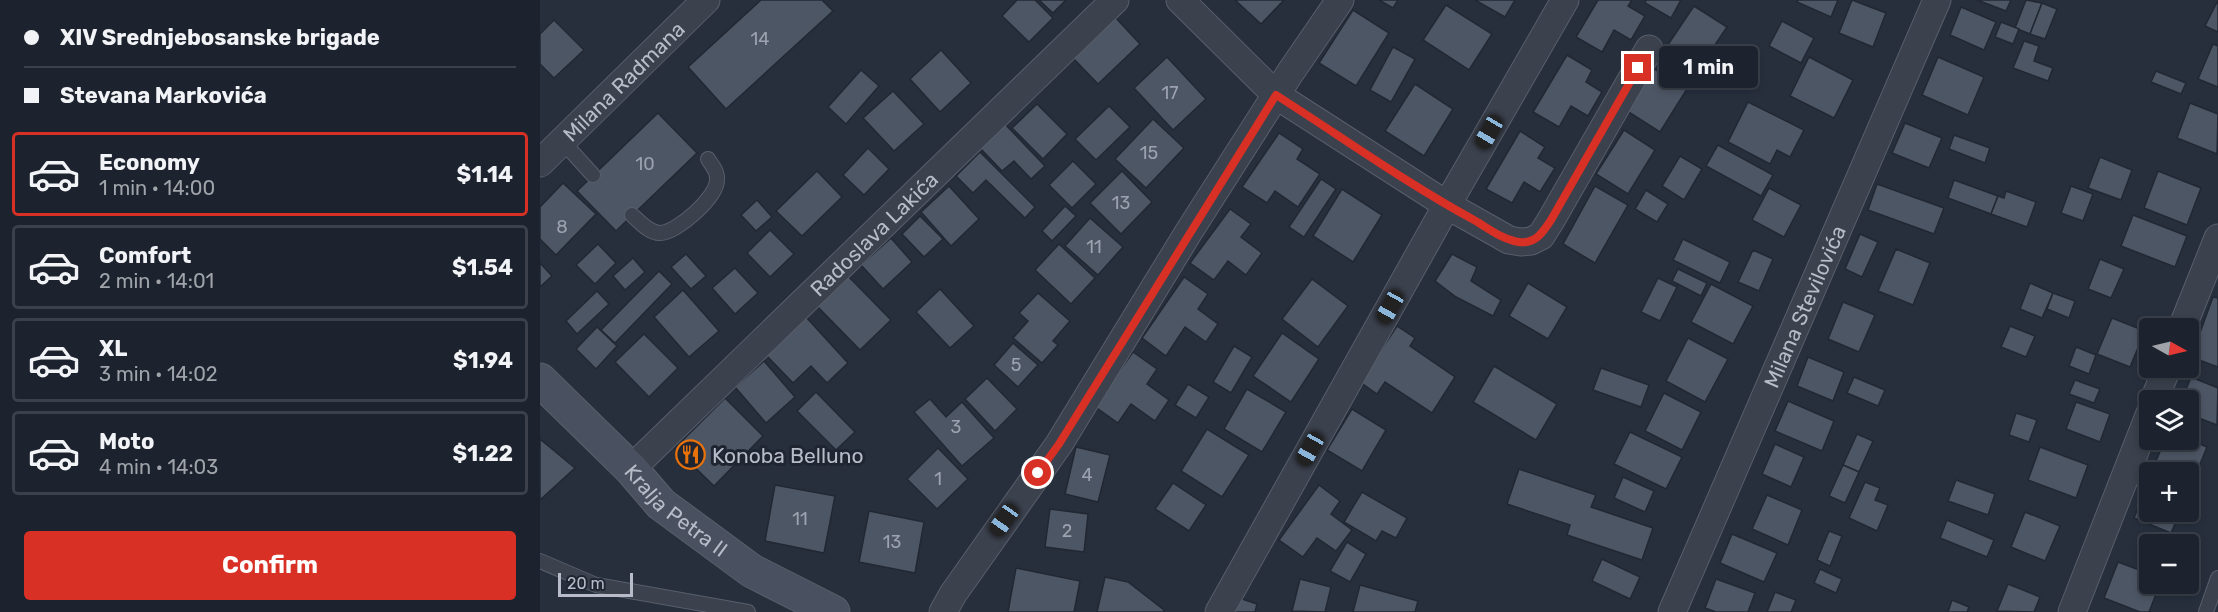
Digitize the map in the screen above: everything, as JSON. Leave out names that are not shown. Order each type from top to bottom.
[{"type":"street","name":"Milana Radmana","points":[[540,163],[706,0]]},
{"type":"street","name":"Radoslava Lakića","points":[[631,469],[1115,0]]},
{"type":"street","points":[[1180,0],[1276,95],[1447,205],[1509,240],[1521,242],[1531,241],[1540,236],[1551,220],[1649,49]]},
{"type":"street","points":[[943,612],[953,594],[1059,444],[1276,95],[1340,0]]},
{"type":"street","points":[[1220,612],[1447,205],[1565,0]]},
{"type":"street","name":"Milana Stevilovića","points":[[1672,612],[1937,0]]},
{"type":"street","points":[[2186,318],[2215,254]]},
{"type":"street","name":"Kralja Petra II","points":[[540,380],[631,469],[662,504],[752,571],[833,612]]},
{"type":"street","points":[[2072,612],[2139,441]]},
{"type":"lane","points":[[562,141],[593,175]]},
{"type":"lane","points":[[632,215],[652,232],[659,233],[668,232],[692,216],[708,199],[717,183],[717,172],[708,159]]},
{"type":"lane","points":[[540,561],[596,585],[748,612]]},
{"type":"lane","points":[[2206,612],[2218,578]]},
{"type":"building","points":[[761,0],[822,0],[833,11],[726,109],[688,67]]},
{"type":"building","points":[[1017,0],[1035,0],[1053,18],[1029,42],[1002,16]]},
{"type":"building","points":[[1039,0],[1066,0],[1053,13]]},
{"type":"building","points":[[1235,0],[1284,0],[1261,24]]},
{"type":"building","points":[[1379,0],[1398,0],[1393,8]]},
{"type":"building","points":[[1475,0],[1515,0],[1505,17]]},
{"type":"building","points":[[1598,0],[1632,0],[1628,6],[1645,16],[1631,40],[1614,30],[1602,52],[1576,37]]},
{"type":"building","points":[[1646,0],[1681,0],[1671,18],[1645,3]]},
{"type":"building","points":[[1798,0],[1838,0],[1831,17],[1797,2]]},
{"type":"building","points":[[1852,0],[1886,13],[1873,47],[1839,33]]},
{"type":"building","points":[[1977,0],[2011,0],[2006,11]]},
{"type":"building","points":[[2026,0],[2042,3],[2030,34],[2015,28]]},
{"type":"building","points":[[2218,0],[2218,32],[2205,26]]},
{"type":"building","points":[[2042,3],[2057,9],[2045,39],[2030,34]]},
{"type":"building","points":[[1446,5],[1492,34],[1469,70],[1423,40]]},
{"type":"building","points":[[1694,6],[1727,27],[1696,73],[1663,52]]},
{"type":"building","points":[[1961,7],[1996,22],[1984,50],[1950,35]]},
{"type":"building","points":[[1353,10],[1389,33],[1356,86],[1319,63]]},
{"type":"building","points":[[1114,16],[1140,44],[1098,84],[1071,56]]},
{"type":"building","points":[[554,20],[584,50],[554,78],[540,64],[540,34]]},
{"type":"building","points":[[1782,21],[1814,38],[1801,63],[1769,46]]},
{"type":"building","points":[[2001,22],[2019,29],[2013,44],[1995,37]]},
{"type":"building","points":[[2024,41],[2039,46],[2034,61],[2053,68],[2048,81],[2013,68]]},
{"type":"building","points":[[2213,44],[2218,46],[2218,87],[2198,79]]},
{"type":"building","points":[[1393,47],[1415,59],[1391,102],[1370,90]]},
{"type":"building","points":[[941,50],[971,83],[940,112],[910,79]]},
{"type":"building","points":[[1567,55],[1592,70],[1586,82],[1602,92],[1588,116],[1571,106],[1559,127],[1533,112]]},
{"type":"building","points":[[1167,57],[1206,99],[1173,130],[1134,88]]},
{"type":"building","points":[[1809,57],[1853,80],[1834,118],[1790,96]]},
{"type":"building","points":[[1938,57],[1984,77],[1968,115],[1922,95]]},
{"type":"building","points":[[1653,68],[1687,89],[1660,132],[1627,111]]},
{"type":"building","points":[[861,70],[879,86],[846,124],[828,107]]},
{"type":"building","points":[[2156,71],[2186,83],[2181,94],[2151,82]]},
{"type":"building","points":[[1415,84],[1453,109],[1424,156],[1385,131]]},
{"type":"building","points":[[893,91],[924,124],[894,151],[863,118]]},
{"type":"building","points":[[1748,102],[1804,130],[1790,157],[1777,150],[1770,164],[1728,142]]},
{"type":"building","points":[[2190,103],[2218,114],[2217,154],[2177,138]]},
{"type":"building","points":[[1037,104],[1067,134],[1043,159],[1012,128]]},
{"type":"building","points":[[1109,106],[1130,127],[1096,160],[1075,139]]},
{"type":"building","points":[[658,113],[697,153],[616,231],[577,191]]},
{"type":"building","points":[[1153,119],[1184,148],[1146,188],[1115,159]]},
{"type":"building","points":[[1905,123],[1942,138],[1929,168],[1892,153]]},
{"type":"building","points":[[1005,124],[1045,166],[1031,179],[1014,161],[1002,171],[980,148]]},
{"type":"building","points":[[1624,130],[1655,150],[1628,194],[1596,174]]},
{"type":"building","points":[[1520,131],[1545,147],[1538,158],[1555,168],[1540,192],[1524,182],[1512,203],[1486,189]]},
{"type":"building","points":[[1279,133],[1303,149],[1297,159],[1320,174],[1298,207],[1275,191],[1267,203],[1242,187]]},
{"type":"building","points":[[1954,135],[1990,148],[1985,163],[1949,149]]},
{"type":"building","points":[[1718,145],[1773,175],[1761,196],[1706,166]]},
{"type":"building","points":[[868,148],[889,169],[864,195],[843,175]]},
{"type":"building","points":[[980,152],[1035,207],[1025,218],[986,180],[973,193],[956,176]]},
{"type":"building","points":[[1680,156],[1702,169],[1684,200],[1662,186]]},
{"type":"building","points":[[2100,157],[2132,170],[2121,200],[2088,188]]},
{"type":"building","points":[[1073,161],[1096,184],[1072,208],[1049,185]]},
{"type":"building","points":[[817,171],[842,197],[802,236],[776,211]]},
{"type":"building","points":[[1122,171],[1152,202],[1121,234],[1090,203]]},
{"type":"building","points":[[2158,171],[2201,188],[2187,225],[2144,208]]},
{"type":"building","points":[[1321,179],[1336,189],[1304,237],[1289,227]]},
{"type":"building","points":[[1954,180],[1998,196],[1991,214],[1948,198]]},
{"type":"building","points":[[563,183],[596,214],[556,255],[540,239],[540,207]]},
{"type":"building","points":[[1877,184],[1944,208],[1934,234],[1868,210]]},
{"type":"building","points":[[949,186],[979,219],[951,246],[921,212]]},
{"type":"building","points":[[1595,186],[1628,205],[1595,263],[1563,244]]},
{"type":"building","points":[[2071,186],[2093,194],[2083,221],[2061,213]]},
{"type":"building","points":[[1769,188],[1801,205],[1784,237],[1752,220]]},
{"type":"building","points":[[1342,189],[1382,215],[1353,262],[1313,236]]},
{"type":"building","points":[[1646,190],[1668,204],[1657,222],[1635,209]]},
{"type":"building","points":[[2006,191],[2036,202],[2027,227],[1991,214],[1998,196],[2004,198]]},
{"type":"building","points":[[757,200],[772,217],[756,231],[741,215]]},
{"type":"building","points":[[1065,206],[1076,216],[1052,241],[1042,231]]},
{"type":"building","points":[[1230,209],[1251,224],[1241,237],[1262,253],[1246,275],[1228,261],[1214,280],[1190,263]]},
{"type":"building","points":[[2133,215],[2187,236],[2175,267],[2121,246]]},
{"type":"building","points":[[920,216],[943,239],[924,257],[902,234]]},
{"type":"building","points":[[1090,218],[1123,247],[1098,275],[1065,246]]},
{"type":"building","points":[[770,230],[794,254],[770,277],[747,253]]},
{"type":"building","points":[[1860,234],[1878,242],[1862,277],[1845,269]]},
{"type":"building","points":[[891,238],[912,262],[883,289],[861,265]]},
{"type":"building","points":[[1683,239],[1730,262],[1720,283],[1673,260]]},
{"type":"building","points":[[598,244],[616,263],[595,284],[576,265]]},
{"type":"building","points":[[1059,244],[1095,278],[1071,304],[1035,270]]},
{"type":"building","points":[[1896,249],[1930,263],[1913,305],[1878,291]]},
{"type":"building","points":[[1753,250],[1773,259],[1759,291],[1738,282]]},
{"type":"building","points":[[686,254],[706,276],[691,289],[671,267]]},
{"type":"building","points":[[1452,254],[1477,267],[1471,281],[1501,300],[1493,316],[1456,297],[1435,281]]},
{"type":"building","points":[[633,258],[645,272],[625,290],[613,276]]},
{"type":"building","points":[[2100,259],[2124,269],[2111,298],[2088,289]]},
{"type":"building","points":[[540,263],[552,276],[540,287]]},
{"type":"building","points":[[735,268],[758,293],[735,314],[712,288]]},
{"type":"building","points":[[1678,269],[1707,283],[1701,296],[1672,281]]},
{"type":"building","points":[[659,271],[672,284],[615,343],[601,330]]},
{"type":"building","points":[[848,276],[891,320],[860,350],[817,306]]},
{"type":"building","points":[[1184,277],[1208,294],[1198,309],[1218,324],[1206,342],[1185,327],[1166,356],[1142,338]]},
{"type":"building","points":[[1658,278],[1677,287],[1660,321],[1641,312]]},
{"type":"building","points":[[1312,279],[1348,306],[1318,347],[1282,319]]},
{"type":"building","points":[[1528,283],[1567,307],[1548,339],[1509,316]]},
{"type":"building","points":[[2030,283],[2053,293],[2042,318],[2020,309]]},
{"type":"building","points":[[1711,284],[1753,306],[1733,344],[1691,322]]},
{"type":"building","points":[[940,289],[974,326],[950,348],[916,312]]},
{"type":"building","points":[[683,290],[719,331],[689,357],[654,317]]},
{"type":"building","points":[[597,291],[609,304],[577,334],[566,321]]},
{"type":"building","points":[[1038,293],[1070,321],[1053,341],[1058,345],[1042,363],[1013,338],[1028,321],[1019,313]]},
{"type":"building","points":[[2053,293],[2075,301],[2069,318],[2047,309]]},
{"type":"building","points":[[2213,297],[2218,298],[2218,367],[2199,360],[2199,335]]},
{"type":"building","points":[[1843,302],[1875,315],[1859,352],[1828,339]]},
{"type":"building","points":[[806,317],[848,363],[827,383],[811,366],[793,383],[766,355]]},
{"type":"building","points":[[2112,318],[2139,329],[2139,345],[2130,367],[2097,354]]},
{"type":"building","points":[[1397,326],[1415,338],[1410,346],[1455,377],[1432,413],[1385,382],[1377,394],[1360,382]]},
{"type":"building","points":[[2010,326],[2035,336],[2026,357],[2001,347]]},
{"type":"building","points":[[597,327],[617,346],[596,369],[576,349]]},
{"type":"building","points":[[1282,333],[1319,359],[1291,402],[1253,376]]},
{"type":"building","points":[[644,334],[678,368],[649,397],[615,362]]},
{"type":"building","points":[[1688,338],[1728,359],[1705,402],[1666,381]]},
{"type":"building","points":[[1013,343],[1038,365],[1018,387],[994,365]]},
{"type":"building","points":[[1234,346],[1252,357],[1231,393],[1213,382]]},
{"type":"building","points":[[2076,347],[2096,355],[2089,374],[2069,366]]},
{"type":"building","points":[[1133,352],[1157,369],[1147,384],[1169,400],[1155,421],[1131,404],[1118,423],[1094,406]]},
{"type":"building","points":[[1808,357],[1844,372],[1833,401],[1797,386]]},
{"type":"building","points":[[764,361],[795,397],[766,423],[735,387]]},
{"type":"building","points":[[1494,366],[1557,404],[1536,440],[1473,402]]},
{"type":"building","points":[[1601,368],[1649,385],[1641,407],[1593,390]]},
{"type":"building","points":[[1854,377],[1885,390],[1878,406],[1847,393]]},
{"type":"building","points":[[987,378],[1017,409],[995,431],[965,399]]},
{"type":"building","points":[[2191,378],[2218,388],[2217,425],[2199,418],[2199,390],[2186,390]]},
{"type":"building","points":[[2075,380],[2100,389],[2094,403],[2069,394]]},
{"type":"building","points":[[1188,384],[1209,397],[1196,418],[1175,405]]},
{"type":"building","points":[[1247,389],[1286,412],[1262,452],[1224,429]]},
{"type":"building","points":[[816,392],[855,432],[836,450],[797,411]]},
{"type":"building","points":[[1664,393],[1701,412],[1682,450],[1645,431]]},
{"type":"building","points":[[725,398],[763,436],[714,486],[675,448]]},
{"type":"building","points":[[930,399],[946,417],[962,402],[994,438],[962,466],[914,412]]},
{"type":"building","points":[[1788,401],[1834,421],[1822,451],[1775,431]]},
{"type":"building","points":[[2076,402],[2110,414],[2100,442],[2066,429]]},
{"type":"building","points":[[1352,409],[1386,430],[1362,471],[1327,450]]},
{"type":"building","points":[[2016,413],[2037,420],[2029,442],[2009,435]]},
{"type":"building","points":[[1207,429],[1249,455],[1222,497],[1181,471]]},
{"type":"building","points":[[1630,432],[1682,457],[1666,489],[1614,464]]},
{"type":"building","points":[[1857,434],[1873,441],[1859,472],[1843,465]]},
{"type":"building","points":[[540,439],[575,468],[540,500]]},
{"type":"building","points":[[1775,444],[1804,457],[1791,487],[1762,474]]},
{"type":"building","points":[[2199,444],[2207,447],[2199,467],[2199,462],[2156,462],[2161,450],[2199,450]]},
{"type":"building","points":[[1076,447],[1110,455],[1098,502],[1065,494]]},
{"type":"building","points":[[2040,447],[2088,465],[2076,498],[2028,480]]},
{"type":"building","points":[[938,448],[968,479],[937,509],[907,479]]},
{"type":"building","points":[[1843,465],[1859,472],[1845,503],[1829,496]]},
{"type":"building","points":[[1519,469],[1596,495],[1591,507],[1653,528],[1642,560],[1567,535],[1570,525],[1507,504]]},
{"type":"building","points":[[1623,477],[1654,491],[1645,512],[1614,498]]},
{"type":"building","points":[[1956,480],[1995,494],[1988,515],[1948,501]]},
{"type":"building","points":[[1865,482],[1880,488],[1875,500],[1888,505],[1877,531],[1849,518]]},
{"type":"building","points":[[1173,483],[1206,505],[1189,531],[1155,509]]},
{"type":"building","points":[[775,485],[835,496],[824,553],[765,541]]},
{"type":"building","points":[[1319,485],[1340,501],[1331,514],[1352,530],[1336,551],[1317,538],[1303,557],[1279,540]]},
{"type":"building","points":[[1362,492],[1407,518],[1396,538],[1382,531],[1376,541],[1344,522]]},
{"type":"building","points":[[1767,495],[1802,510],[1788,545],[1752,529]]},
{"type":"building","points":[[2139,506],[2139,520],[2134,518]]},
{"type":"building","points":[[1050,509],[1088,514],[1084,552],[1045,547]]},
{"type":"building","points":[[869,511],[924,522],[915,573],[859,562]]},
{"type":"building","points":[[2025,512],[2060,526],[2045,561],[2011,547]]},
{"type":"building","points":[[1947,520],[1994,540],[1987,557],[1940,538]]},
{"type":"building","points":[[2144,522],[2176,522],[2171,533]]},
{"type":"building","points":[[1829,531],[1842,536],[1830,566],[1817,560]]},
{"type":"building","points":[[1732,534],[1777,553],[1764,582],[1720,563]]},
{"type":"building","points":[[1347,542],[1366,554],[1350,582],[1330,571]]},
{"type":"building","points":[[1602,559],[1640,577],[1630,599],[1592,581]]},
{"type":"building","points":[[2118,562],[2139,570],[2139,594],[2156,594],[2149,612],[2140,612],[2104,598]]},
{"type":"building","points":[[1016,568],[1080,581],[1074,612],[1008,612]]},
{"type":"building","points":[[1820,569],[1842,579],[1836,593],[1814,583]]},
{"type":"building","points":[[1105,577],[1128,582],[1164,612],[1097,612]]},
{"type":"building","points":[[1300,579],[1331,587],[1325,612],[1292,611]]},
{"type":"building","points":[[1716,579],[1755,593],[1748,612],[1716,612],[1705,608]]},
{"type":"building","points":[[2008,584],[2040,597],[2034,612],[1997,611]]},
{"type":"building","points":[[1360,585],[1418,601],[1415,612],[1353,612]]},
{"type":"building","points":[[1775,592],[1796,600],[1791,612],[1767,612]]},
{"type":"building","points":[[1233,596],[1257,604],[1255,612],[1227,612]]},
{"type":"building","points":[[1952,600],[1969,607],[1967,612],[1948,612]]},
{"type":"place","name":"Konoba Belluno","points":[[691,455]]},
{"type":"route","points":[[1038,473],[1059,444],[1188,233],[1276,95],[1447,205],[1509,240],[1521,242],[1531,241],[1540,236],[1551,220],[1638,68]]}]
